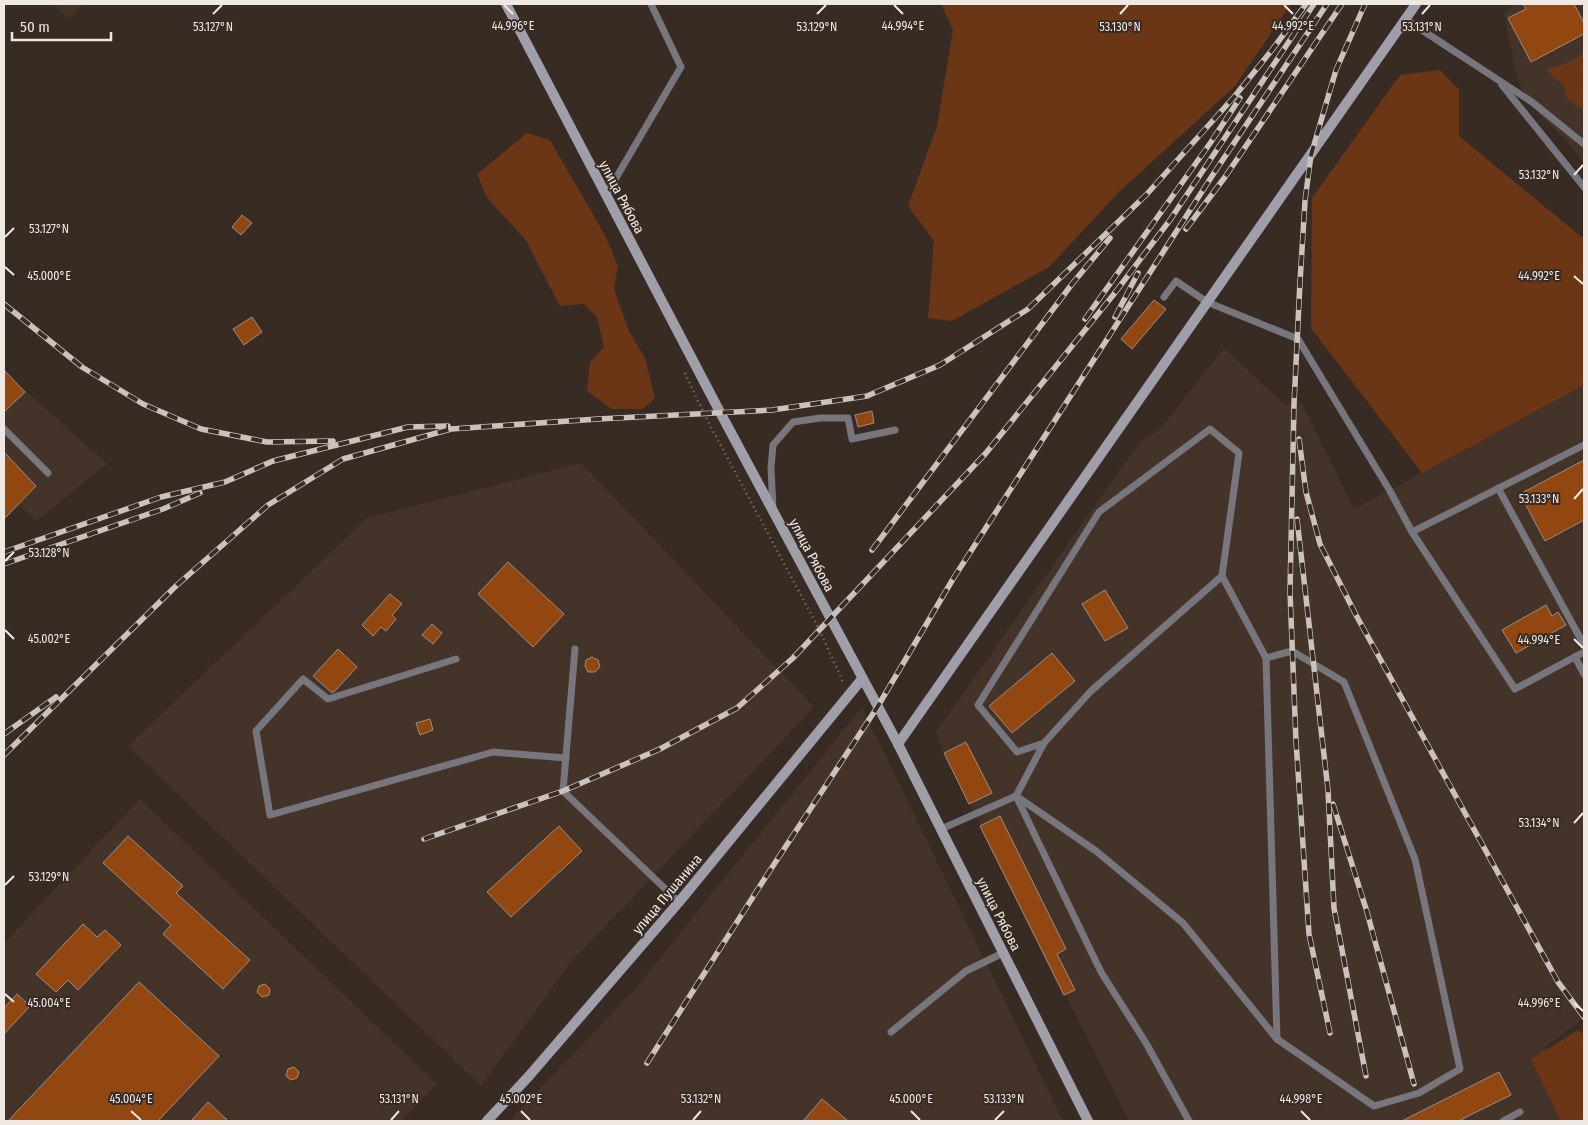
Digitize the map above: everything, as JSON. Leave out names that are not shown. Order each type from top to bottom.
[{"type":"street","name":"улица Рябова","points":[[506,4],[773,512],[898,744],[1088,1121]]},
{"type":"street","points":[[898,744],[1416,4]]},
{"type":"street","name":"улица Пушанина","points":[[487,1121],[530,1076],[679,902],[862,679]]},
{"type":"lane","points":[[606,195],[681,67],[652,4]]},
{"type":"lane","points":[[1405,20],[1532,102],[1584,144]]},
{"type":"lane","points":[[1497,79],[1584,187]]},
{"type":"lane","points":[[1164,297],[1176,281],[1207,302],[1298,339],[1381,475],[1412,532],[1516,689],[1584,652]]},
{"type":"lane","points":[[773,512],[772,468],[774,445],[793,422],[820,418],[848,418],[852,439],[894,430]]},
{"type":"lane","points":[[4,429],[48,473]]},
{"type":"lane","points":[[1044,743],[1017,752],[978,705],[1099,512],[1210,430],[1239,453],[1222,576],[1266,658],[1277,1039]]},
{"type":"lane","points":[[1412,532],[1584,445]]},
{"type":"lane","points":[[1498,488],[1584,645]]},
{"type":"lane","points":[[941,829],[1016,796],[1044,743],[1091,691],[1222,576]]},
{"type":"lane","points":[[575,649],[564,791],[679,902]]},
{"type":"lane","points":[[1016,796],[1096,851],[1184,923],[1277,1039],[1374,1106],[1419,1092],[1460,1069],[1415,859],[1344,682],[1292,651],[1266,658]]},
{"type":"lane","points":[[1575,658],[1584,674]]},
{"type":"lane","points":[[456,659],[328,699],[303,679],[256,731],[270,815],[493,752],[566,758]]},
{"type":"lane","points":[[1016,796],[1101,972],[1146,1043],[1189,1121]]},
{"type":"lane","points":[[891,1032],[966,971],[1003,953]]},
{"type":"lane","points":[[1503,1121],[1520,1112]]},
{"type":"path","points":[[685,373],[704,414],[819,629],[848,695]]},
{"type":"shaded area","points":[[53,4],[84,4],[69,19]]},
{"type":"shaded area","points":[[941,4],[1291,4],[1235,86],[1119,192],[1049,267],[952,321],[928,318],[934,241],[908,206],[937,126],[953,30]]},
{"type":"shaded area","points":[[1514,4],[1584,4],[1584,164],[1568,142],[1541,116],[1518,82],[1504,14]]},
{"type":"shaded area","points":[[1584,52],[1584,108],[1580,108],[1567,99],[1564,86],[1546,70],[1572,61]]},
{"type":"shaded area","points":[[1440,70],[1459,90],[1459,136],[1584,239],[1584,385],[1422,473],[1311,328],[1312,198],[1400,75]]},
{"type":"shaded area","points":[[527,133],[550,140],[606,237],[618,266],[614,289],[629,331],[645,358],[655,398],[643,409],[612,409],[587,391],[590,362],[604,347],[597,317],[584,304],[560,306],[525,239],[487,198],[477,174]]},
{"type":"shaded area","points":[[1224,348],[1284,404],[1302,403],[1354,509],[1584,385],[1584,1018],[1545,1047],[1584,1121],[1129,1121],[944,753],[936,732],[1139,443],[1160,429]]},
{"type":"shaded area","points":[[4,371],[107,464],[36,521],[19,504],[4,519]]},
{"type":"shaded area","points":[[581,463],[814,707],[571,962],[481,1086],[128,746],[367,518]]},
{"type":"shaded area","points":[[862,707],[1063,1121],[509,1121],[636,988]]},
{"type":"shaded area","points":[[140,799],[437,1084],[401,1121],[4,1121],[4,943]]},
{"type":"shaded area","points":[[1578,1030],[1584,1035],[1584,1121],[1561,1121],[1531,1059]]},
{"type":"building","points":[[1523,4],[1574,4],[1584,23],[1584,34],[1531,62],[1508,18],[1526,9]]},
{"type":"building","points":[[242,215],[252,223],[241,235],[232,227]]},
{"type":"building","points":[[1154,300],[1166,309],[1132,349],[1121,339]]},
{"type":"building","points":[[252,317],[262,332],[244,345],[233,329]]},
{"type":"building","points":[[4,370],[25,392],[4,412]]},
{"type":"building","points":[[872,411],[874,423],[858,427],[855,415]]},
{"type":"building","points":[[4,452],[36,486],[4,519]]},
{"type":"building","points":[[1584,460],[1584,520],[1545,541],[1520,494]]},
{"type":"building","points":[[508,562],[564,614],[533,647],[478,594]]},
{"type":"building","points":[[1105,590],[1128,628],[1105,641],[1082,604]]},
{"type":"building","points":[[390,594],[402,604],[392,615],[396,619],[386,631],[381,627],[373,636],[362,625]]},
{"type":"building","points":[[1546,605],[1552,616],[1558,612],[1566,625],[1516,653],[1502,630]]},
{"type":"building","points":[[432,624],[442,633],[433,644],[422,635]]},
{"type":"building","points":[[338,649],[357,667],[334,692],[331,692],[313,676]]},
{"type":"building","points":[[1052,653],[1075,681],[1012,733],[989,706]]},
{"type":"building","points":[[592,657],[598,660],[600,667],[595,672],[588,672],[585,666],[586,660]]},
{"type":"building","points":[[430,719],[433,730],[420,735],[416,723]]},
{"type":"building","points":[[966,742],[992,793],[969,804],[944,753]]},
{"type":"building","points":[[1000,816],[1066,949],[1057,954],[1075,990],[1064,995],[980,826]]},
{"type":"building","points":[[559,826],[582,851],[511,917],[487,892]]},
{"type":"building","points":[[128,836],[183,886],[176,893],[250,960],[223,989],[163,934],[171,925],[103,863]]},
{"type":"building","points":[[83,924],[97,937],[105,930],[121,945],[78,990],[68,980],[56,992],[36,974]]},
{"type":"building","points":[[139,982],[219,1056],[158,1121],[8,1121]]},
{"type":"building","points":[[265,984],[270,989],[269,995],[262,997],[257,992],[259,986]]},
{"type":"building","points":[[17,994],[30,1006],[4,1034],[4,1008]]},
{"type":"building","points":[[294,1067],[299,1072],[297,1078],[291,1080],[286,1076],[288,1069]]},
{"type":"building","points":[[1499,1072],[1511,1095],[1459,1121],[1402,1121]]},
{"type":"building","points":[[822,1099],[848,1121],[803,1121]]},
{"type":"building","points":[[208,1102],[228,1121],[191,1121]]},
{"type":"railway","points":[[4,755],[177,585],[268,505],[343,459],[451,429],[772,410],[867,396],[940,365],[1028,309],[1147,194],[1234,97],[1306,4]]},
{"type":"railway","points":[[424,839],[563,791],[660,749],[737,708],[793,658],[986,453],[1114,294],[1170,220],[1314,4]]},
{"type":"railway","points":[[647,1063],[878,706],[953,579],[1214,173],[1327,4]]},
{"type":"railway","points":[[1186,229],[1225,177],[1342,4]]},
{"type":"railway","points":[[1330,1033],[1309,934],[1296,741],[1290,592],[1294,404],[1305,201],[1311,155],[1336,70],[1365,4]]},
{"type":"railway","points":[[1085,319],[1211,142],[1240,98]]},
{"type":"railway","points":[[872,550],[1072,284],[1110,238]]},
{"type":"railway","points":[[1115,317],[1138,273]]},
{"type":"railway","points":[[4,304],[82,367],[143,404],[201,429],[267,442],[333,441]]},
{"type":"railway","points":[[4,552],[161,497],[225,482],[273,461],[408,427],[448,426]]},
{"type":"railway","points":[[1299,439],[1306,492],[1320,544],[1356,615],[1558,982],[1584,1017]]},
{"type":"railway","points":[[4,564],[163,509],[200,493]]},
{"type":"railway","points":[[1297,519],[1328,790],[1334,908],[1366,1076]]},
{"type":"railway","points":[[4,734],[56,697]]},
{"type":"railway","points":[[1333,804],[1367,912],[1414,1084]]}]
